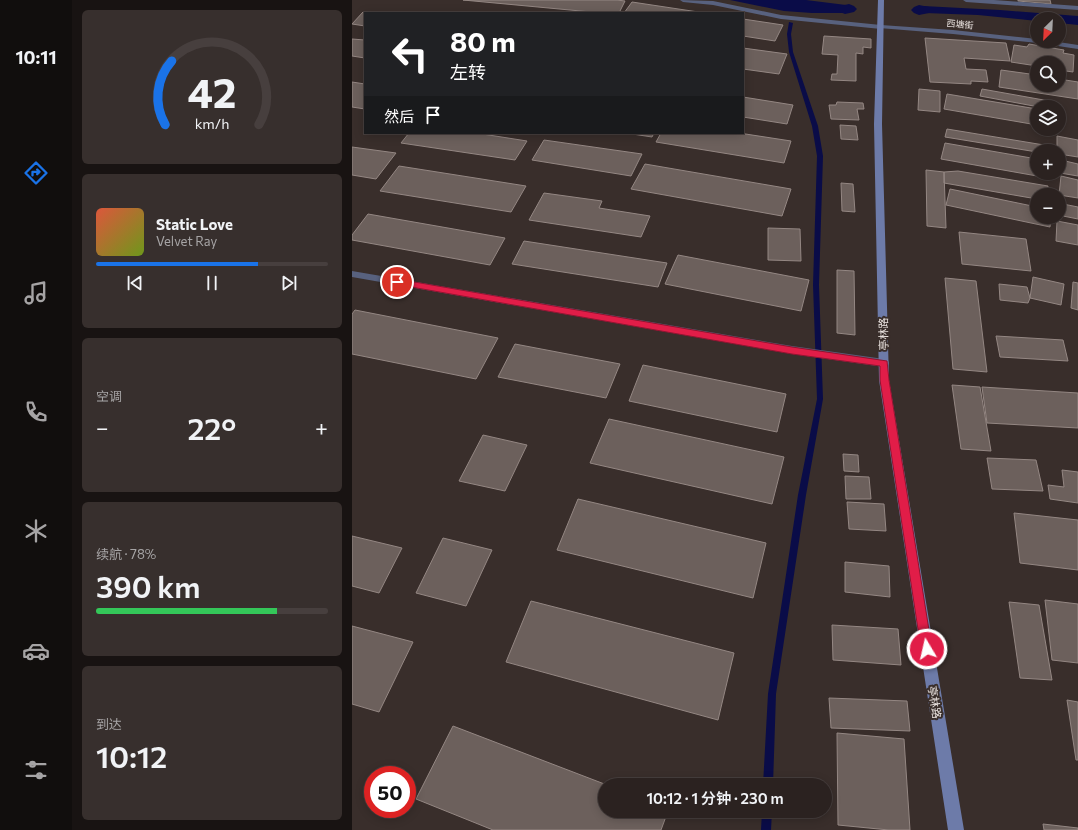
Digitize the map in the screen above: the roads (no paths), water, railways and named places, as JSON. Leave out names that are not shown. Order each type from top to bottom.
[{"type":"main road","name":"亭林路","points":[[881,0],[878,124],[884,380],[956,830]]},
{"type":"street","name":"西塘街","points":[[683,0],[781,17],[1030,40]]},
{"type":"street","points":[[966,0],[1078,8]]},
{"type":"street","name":"西塘街","points":[[1066,45],[1078,47]]},
{"type":"street","points":[[352,274],[792,350],[884,363]]},
{"type":"waterway","points":[[919,10],[924,10]]},
{"type":"waterway","points":[[768,778],[772,694],[802,495],[820,399],[816,285],[820,156],[815,126],[791,52],[789,34],[791,23]]},
{"type":"waterway","points":[[766,830],[767,818]]}]
